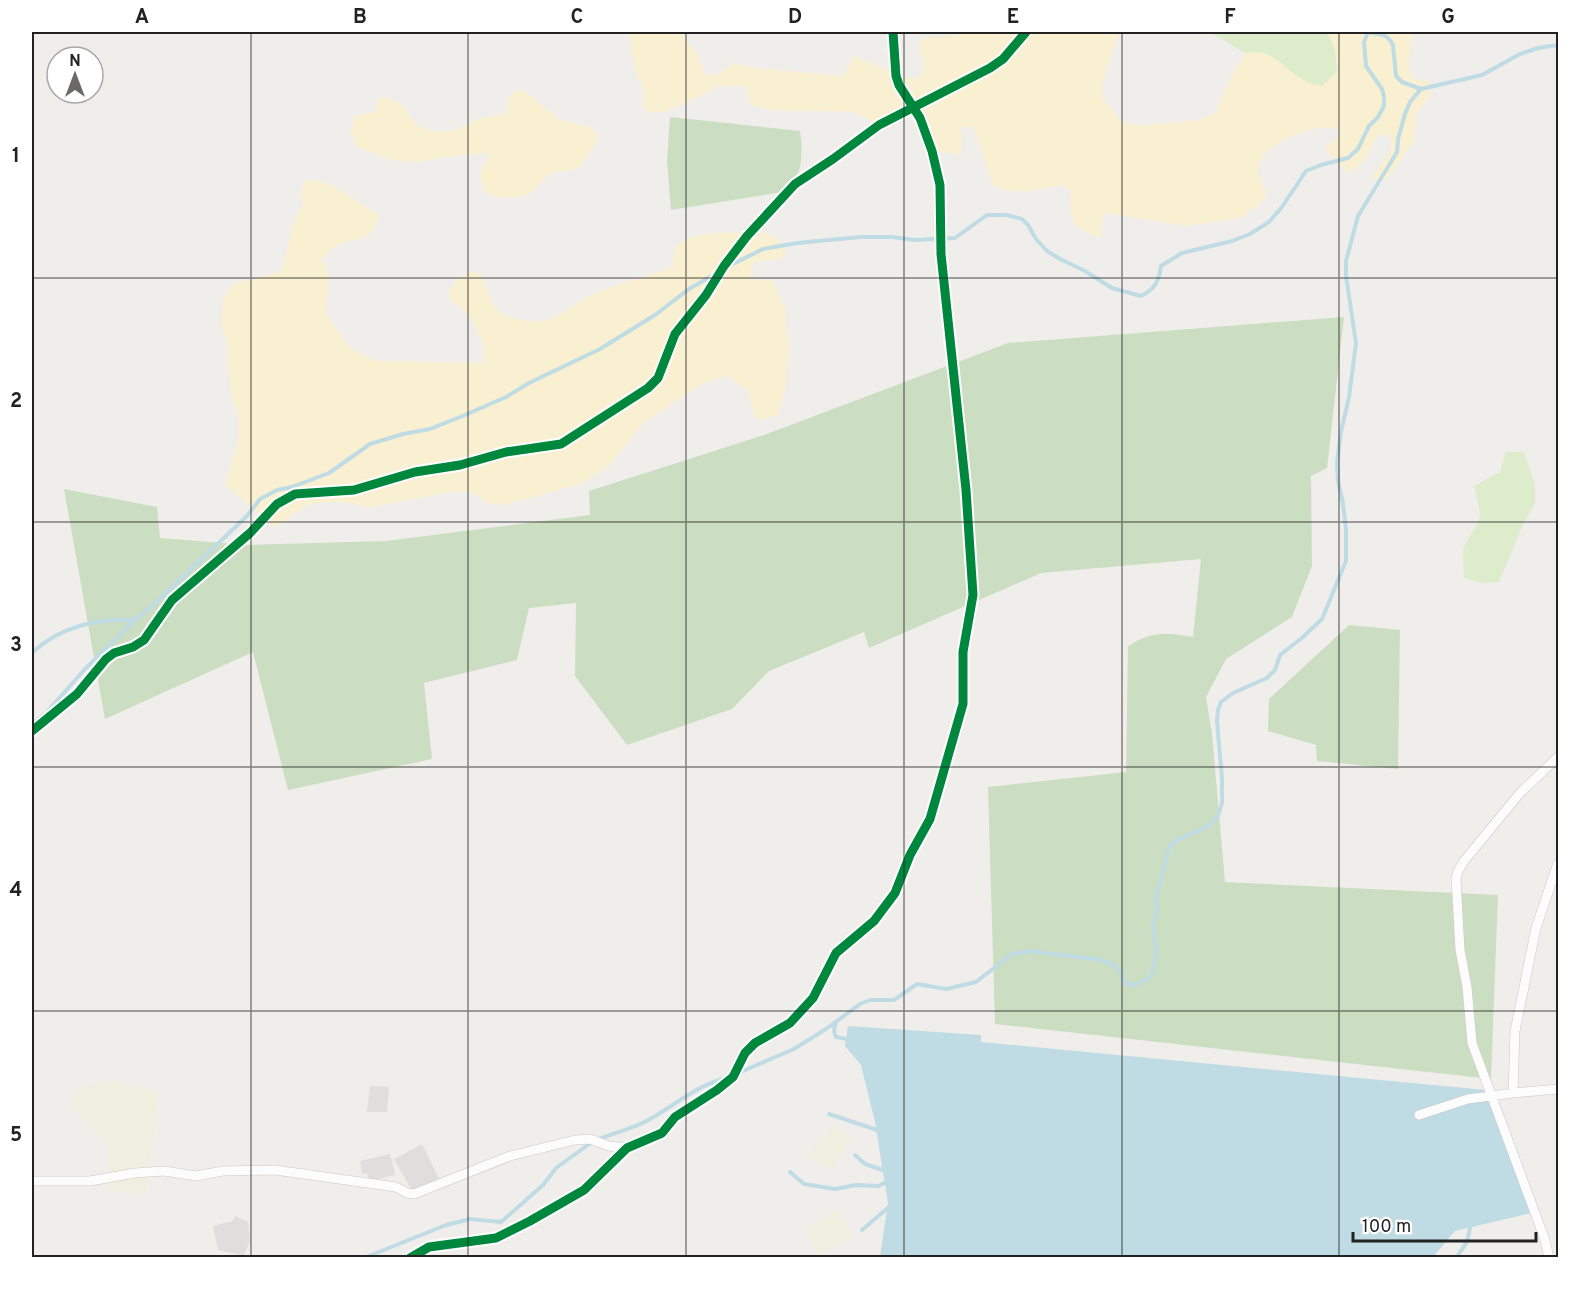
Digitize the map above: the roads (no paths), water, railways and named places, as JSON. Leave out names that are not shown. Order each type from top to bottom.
[{"type":"street","points":[[410,1257],[429,1247],[496,1238],[530,1221],[584,1190],[627,1148],[662,1133],[675,1117],[733,1077],[745,1053],[755,1043],[790,1023],[813,998],[836,953],[874,921],[895,893],[910,855],[930,819],[963,704],[963,652],[973,595],[966,490],[941,254],[940,185],[932,151],[920,118],[899,85],[896,76],[893,32]]},
{"type":"street","points":[[32,731],[77,694],[106,659],[144,640],[172,600],[250,533],[277,504],[295,494],[354,490],[415,472],[460,465],[506,452],[561,444],[648,388],[658,378],[675,334],[706,296],[724,266],[747,236],[795,184],[879,125],[1003,60],[1026,32]]},
{"type":"street","points":[[1549,1257],[1545,1240],[1472,1043],[1467,987],[1460,950],[1456,879],[1458,871],[1520,793],[1558,757]]},
{"type":"street","points":[[1513,1093],[1515,1031],[1536,928],[1558,863]]},
{"type":"street","points":[[1419,1115],[1468,1099],[1558,1089]]},
{"type":"street","points":[[32,1181],[90,1181],[135,1173],[164,1171],[196,1176],[223,1171],[275,1170],[396,1187],[414,1194],[510,1156],[575,1140],[590,1139],[609,1146],[627,1148]]},
{"type":"water","points":[[848,1026],[981,1035],[981,1042],[1486,1090],[1531,1213],[1455,1231],[1433,1257],[880,1257],[888,1203],[875,1122],[861,1065],[845,1046]]},
{"type":"waterway","points":[[1367,32],[1384,35],[1390,40],[1393,45],[1396,76],[1402,82],[1421,89],[1482,75],[1520,54],[1558,45]]},
{"type":"waterway","points":[[727,267],[763,249],[797,243],[861,237],[914,240],[955,238],[987,215],[1006,215],[1022,219],[1047,251],[1060,259],[1112,288],[1141,296],[1156,284],[1161,266],[1182,253],[1232,241],[1250,234],[1269,222],[1306,171],[1348,158],[1358,149],[1369,126],[1384,106],[1382,89],[1366,66],[1364,42],[1368,32]]},
{"type":"waterway","points":[[736,1074],[794,1049],[860,1004],[870,1000],[894,1000],[917,984],[946,989],[976,982],[1012,954],[1029,951],[1102,960],[1120,971],[1125,984],[1137,985],[1151,976],[1156,947],[1153,925],[1157,910],[1156,897],[1169,848],[1177,840],[1207,827],[1218,816],[1222,803],[1217,721],[1221,702],[1233,693],[1267,678],[1275,670],[1280,655],[1322,619],[1346,561],[1346,529],[1337,463],[1356,343],[1346,276],[1346,261],[1358,216],[1397,152],[1405,114],[1410,102],[1421,89]]},
{"type":"waterway","points":[[32,724],[46,713],[85,669],[136,619],[247,516],[260,499],[277,490],[292,487],[329,473],[370,444],[430,429],[506,397],[529,383],[600,349],[715,274]]},
{"type":"waterway","points":[[32,653],[54,637],[79,626],[107,621],[135,620]]},
{"type":"waterway","points":[[836,1022],[834,1031],[836,1037],[846,1039]]},
{"type":"waterway","points":[[599,1139],[646,1121],[697,1090],[726,1078]]},
{"type":"waterway","points":[[829,1114],[880,1131]]},
{"type":"waterway","points":[[364,1258],[446,1225],[470,1219],[501,1222],[543,1185],[556,1168],[592,1142]]},
{"type":"waterway","points":[[855,1155],[865,1164],[886,1171]]},
{"type":"waterway","points":[[790,1172],[804,1184],[835,1189],[856,1185],[879,1186],[888,1181]]},
{"type":"waterway","points":[[862,1230],[889,1207]]},
{"type":"waterway","points":[[1456,1258],[1467,1242],[1471,1223]]}]
